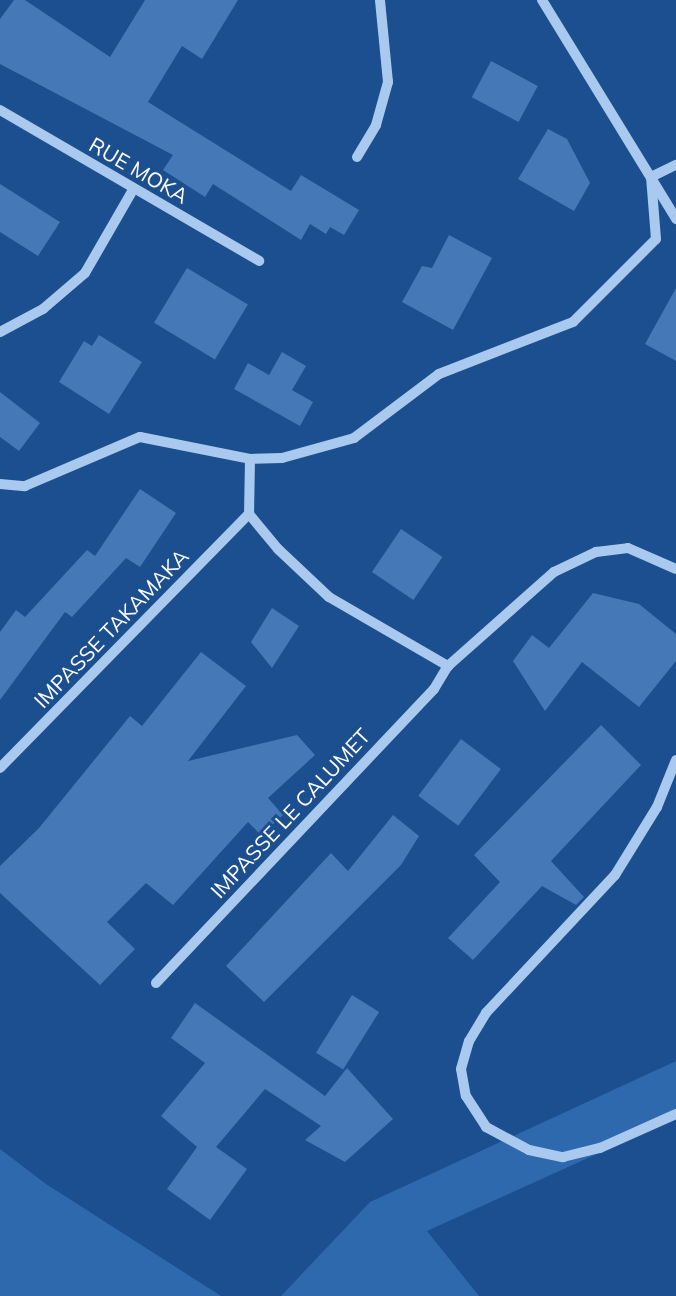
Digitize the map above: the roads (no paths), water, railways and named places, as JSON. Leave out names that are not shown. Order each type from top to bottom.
[{"type":"street","points":[[357,157],[376,125],[388,82],[380,0]]},
{"type":"street","points":[[542,0],[676,219]]},
{"type":"street","name":"RUE MOKA","points":[[0,110],[133,190],[259,261]]},
{"type":"street","points":[[651,177],[676,165]]},
{"type":"street","points":[[0,484],[25,486],[140,437],[250,459],[282,458],[354,438],[439,374],[573,322],[656,238],[651,177]]},
{"type":"street","points":[[0,333],[43,309],[85,273],[133,190]]},
{"type":"street","points":[[250,459],[249,514],[329,597],[448,666]]},
{"type":"street","name":"IMPASSE TAKAMAKA","points":[[0,768],[249,514]]},
{"type":"street","name":"IMPASSE LE CALUMET","points":[[156,983],[434,689],[448,666],[554,572],[596,552],[628,548],[676,569]]},
{"type":"street","points":[[676,760],[657,807],[615,875],[486,1013],[469,1041],[461,1069],[466,1096],[486,1127],[529,1150],[562,1157],[600,1148],[676,1113]]}]
